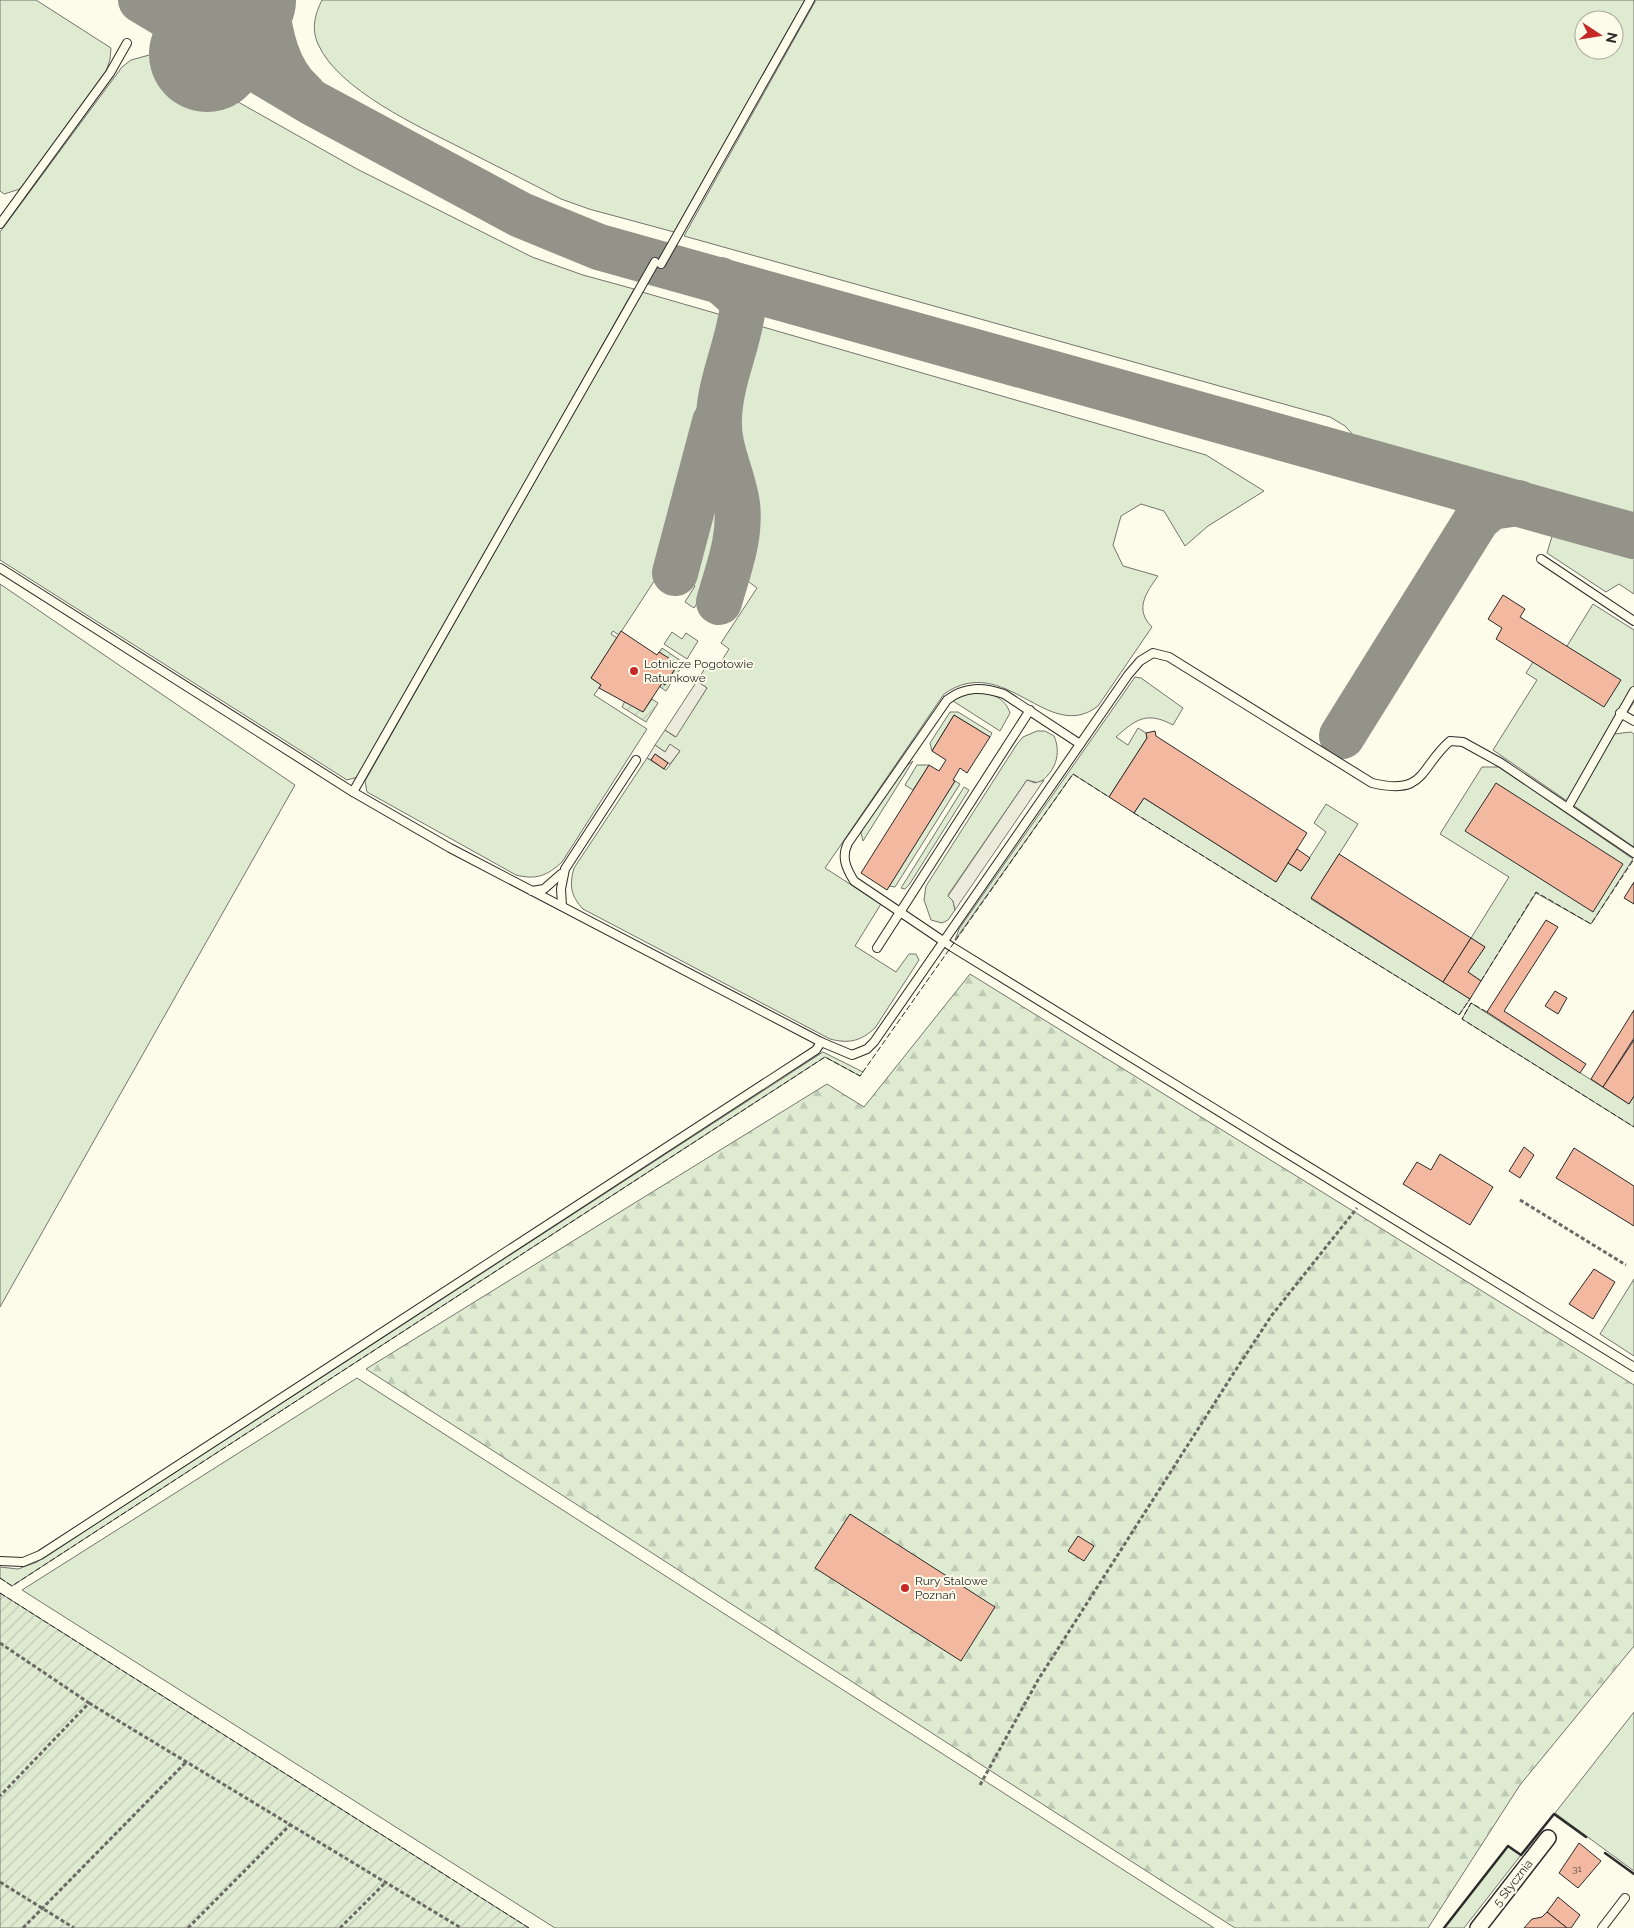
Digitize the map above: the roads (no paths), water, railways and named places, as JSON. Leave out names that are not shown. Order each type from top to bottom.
[{"type":"street","name":"5 Stycznia","points":[[1478,1928],[1548,1838]]},
{"type":"lane","points":[[353,792],[810,0]]},
{"type":"lane","points":[[0,224],[110,72],[127,43]]},
{"type":"lane","points":[[1541,559],[1634,622]]},
{"type":"lane","points":[[0,568],[353,792],[450,848],[821,1042],[852,1055],[867,1049],[1134,667],[1147,655],[1161,653],[1372,783],[1391,787],[1415,782],[1427,771],[1442,748],[1450,741],[1456,741],[1501,763],[1634,853]]},
{"type":"lane","points":[[1080,744],[1004,694],[992,690],[970,688],[955,694],[947,700],[848,843],[844,851],[845,861],[854,881],[944,941],[1634,1367]]},
{"type":"lane","points":[[1568,808],[1634,690]]},
{"type":"lane","points":[[877,948],[1030,710]]},
{"type":"lane","points":[[1620,713],[1634,721]]},
{"type":"lane","points":[[532,891],[544,889],[553,883],[636,760]]},
{"type":"lane","points":[[562,906],[561,889],[564,869]]},
{"type":"lane","points":[[0,1561],[22,1562],[40,1555],[816,1050],[821,1042]]},
{"type":"lane","points":[[1602,1928],[1625,1898]]},
{"type":"place","name":"Lotnicze Pogotowie Ratunkowe","points":[[634,671]]},
{"type":"place","name":"Rury Stalowe Poznań","points":[[905,1588]]}]
